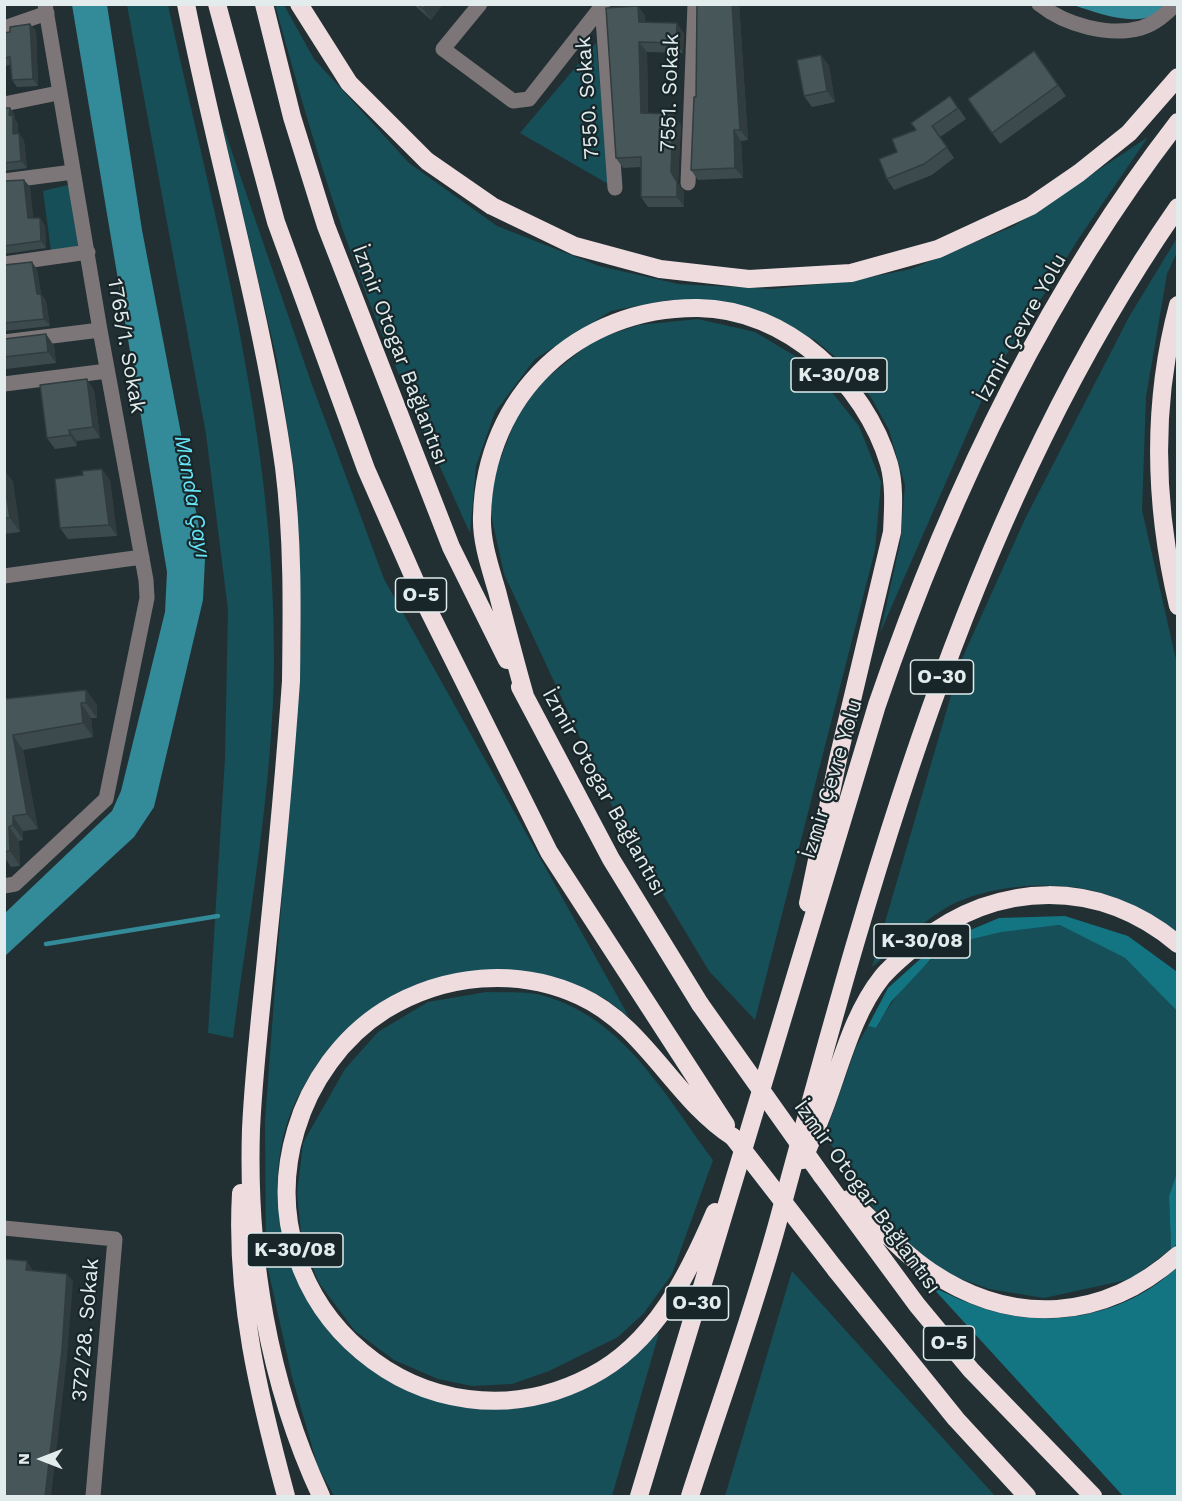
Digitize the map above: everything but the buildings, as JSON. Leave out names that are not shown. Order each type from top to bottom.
[{"type":"highway","points":[[186,4],[259,333],[284,466],[290,523],[291,681],[251,1129],[252,1214],[257,1272],[268,1341],[286,1409],[321,1497]]},
{"type":"highway","name":"O-5","points":[[217,4],[276,222],[366,470],[424,601],[549,852],[733,1137],[956,1419],[1027,1497]]},
{"type":"highway","name":"İzmir Otogar Bağlantısı","points":[[264,4],[292,117],[326,226],[451,547],[525,696],[612,860],[700,1004],[916,1305],[971,1370],[1093,1497]]},
{"type":"highway","points":[[299,4],[349,83],[427,160],[492,206],[575,246],[660,269],[749,279],[851,273],[938,249],[1031,206],[1079,173],[1129,134],[1178,77]]},
{"type":"highway","name":"İzmir Çevre Yolu","points":[[639,1497],[782,1028],[877,705],[906,621],[972,468],[1078,268],[1178,122]]},
{"type":"highway","name":"O-30","points":[[690,1497],[777,1226],[874,879],[933,699],[999,530],[1047,427],[1094,339],[1178,207]]},
{"type":"highway","points":[[1178,305],[1167,346],[1159,403],[1157,468],[1162,529],[1178,606]]},
{"type":"highway","name":"K-30/08","points":[[525,696],[487,555],[482,518],[485,483],[493,450],[520,393],[543,368],[570,346],[600,329],[667,310],[700,308],[734,313],[764,323],[797,341],[833,368],[861,402],[877,432],[889,466],[894,502],[892,532],[838,759],[782,1028]]},
{"type":"highway","name":"K-30/08","points":[[788,1181],[803,1161],[852,1030],[882,977],[944,923],[974,909],[1008,899],[1038,895],[1069,896],[1100,902],[1131,915],[1164,933],[1178,944]]},
{"type":"highway","name":"K-30/08","points":[[733,1137],[713,1124],[638,1037],[612,1015],[583,997],[559,987],[527,980],[468,979],[438,986],[396,1004],[378,1015],[333,1058],[318,1078],[302,1110],[291,1147],[286,1182],[288,1215],[305,1278],[319,1306],[364,1356],[400,1378],[429,1390],[462,1397],[502,1400],[534,1396],[591,1376],[620,1357],[664,1312],[704,1239],[757,1111]]},
{"type":"highway","name":"K-30/08","points":[[251,1129],[243,1176],[239,1237],[243,1295],[255,1379],[286,1497]]},
{"type":"highway","points":[[822,1176],[928,1270],[955,1287],[999,1304],[1022,1309],[1056,1310],[1107,1300],[1132,1290],[1178,1255]]},
{"type":"street","points":[[480,4],[443,49],[513,101],[529,99],[602,5]]},
{"type":"street","name":"7551. Sokak","points":[[688,183],[695,4]]},
{"type":"street","points":[[1039,4],[1080,25],[1111,31],[1142,28],[1164,16],[1176,4]]},
{"type":"street","name":"7550. Sokak","points":[[602,5],[615,188]]},
{"type":"street","points":[[4,27],[46,9]]},
{"type":"street","name":"1765/1. Sokak","points":[[4,886],[15,884],[106,799],[147,598],[142,557],[58,93],[46,9]]},
{"type":"street","points":[[4,104],[58,93]]},
{"type":"street","points":[[4,181],[73,172]]},
{"type":"street","points":[[4,264],[88,252]]},
{"type":"street","points":[[4,342],[100,330]]},
{"type":"street","points":[[4,384],[107,371]]},
{"type":"street","points":[[4,576],[142,557]]},
{"type":"street","name":"372/28. Sokak","points":[[4,1228],[115,1239],[93,1497]]},
{"type":"shaded area","points":[[127,5],[168,5],[223,249],[254,413],[265,496],[272,579],[273,709],[265,804],[233,1038],[208,1033],[225,758],[228,610],[206,434]]},
{"type":"shaded area","points":[[275,5],[284,5],[314,59],[409,163],[497,226],[599,266],[678,284],[772,289],[851,281],[911,269],[1014,226],[1148,137],[1079,238],[991,379],[880,633],[900,544],[905,485],[889,430],[872,399],[847,367],[815,340],[782,324],[724,303],[668,300],[611,311],[535,359],[495,412],[476,466],[470,533],[409,398],[367,296],[322,166]]},
{"type":"shaded area","points":[[596,43],[610,185],[520,133]]},
{"type":"shaded area","points":[[221,120],[311,382],[384,579],[629,1017],[605,999],[584,988],[560,980],[534,974],[480,972],[455,975],[431,982],[357,1024],[341,1036],[319,1061],[295,1103],[285,1130],[279,1158],[278,1202],[286,1248],[302,1291],[327,1328],[359,1360],[397,1384],[438,1401],[484,1408],[531,1405],[550,1401],[600,1378],[659,1333],[612,1496],[334,1496],[318,1467],[292,1377],[266,1260],[265,1120],[301,644],[296,482],[277,360]]},
{"type":"shaded area","points":[[72,184],[82,245],[51,251],[43,191]]},
{"type":"shaded area","points":[[1177,238],[1177,252],[1167,274],[1146,397],[1142,510],[1177,664],[1177,933],[1142,910],[1105,894],[1066,886],[1023,886],[980,894],[944,909],[916,929],[872,967],[961,661],[1025,519],[1129,317]]},
{"type":"shaded area","points":[[698,319],[755,332],[810,365],[859,426],[881,482],[875,550],[755,1020],[709,971],[619,821],[504,574],[490,510],[496,470],[517,416],[543,381],[594,340],[639,325]]},
{"type":"shaded area","points":[[1065,916],[1128,936],[1176,971],[1177,1015],[1176,1010],[1125,958],[1060,925],[1001,932],[964,941],[931,959],[891,1002],[876,1028],[868,1026],[888,988],[937,944],[999,918]]},
{"type":"shaded area","points":[[1061,925],[1125,958],[1176,1010],[1178,1173],[1169,1196],[1171,1249],[1131,1279],[1044,1298],[989,1289],[945,1273],[894,1235],[860,1190],[825,1135],[856,1047],[868,1026],[876,1028],[902,989],[924,966],[950,948],[975,937]]},
{"type":"shaded area","points":[[486,992],[541,995],[570,1006],[596,1021],[640,1062],[713,1160],[672,1274],[644,1313],[618,1337],[549,1371],[512,1384],[472,1386],[438,1379],[394,1360],[355,1331],[319,1283],[302,1241],[297,1194],[303,1143],[345,1069],[378,1032],[428,1002]]},
{"type":"shaded area","points":[[1177,1173],[1177,1244],[1171,1249],[1169,1196]]},
{"type":"shaded area","points":[[1177,1267],[1177,1496],[1123,1496],[931,1286],[995,1312],[1027,1318],[1050,1318],[1097,1312],[1119,1305],[1140,1295]]},
{"type":"shaded area","points":[[792,1271],[995,1496],[725,1496]]},
{"type":"water","name":"Manda Çayı","points":[[72,5],[107,5],[142,230],[205,559],[203,600],[154,807],[134,837],[5,956],[5,913],[112,811],[121,791],[165,612],[167,572]]},
{"type":"water","points":[[1073,5],[1169,5],[1148,18],[1135,19],[1110,16]]},
{"type":"waterway","points":[[46,944],[218,916]]}]
